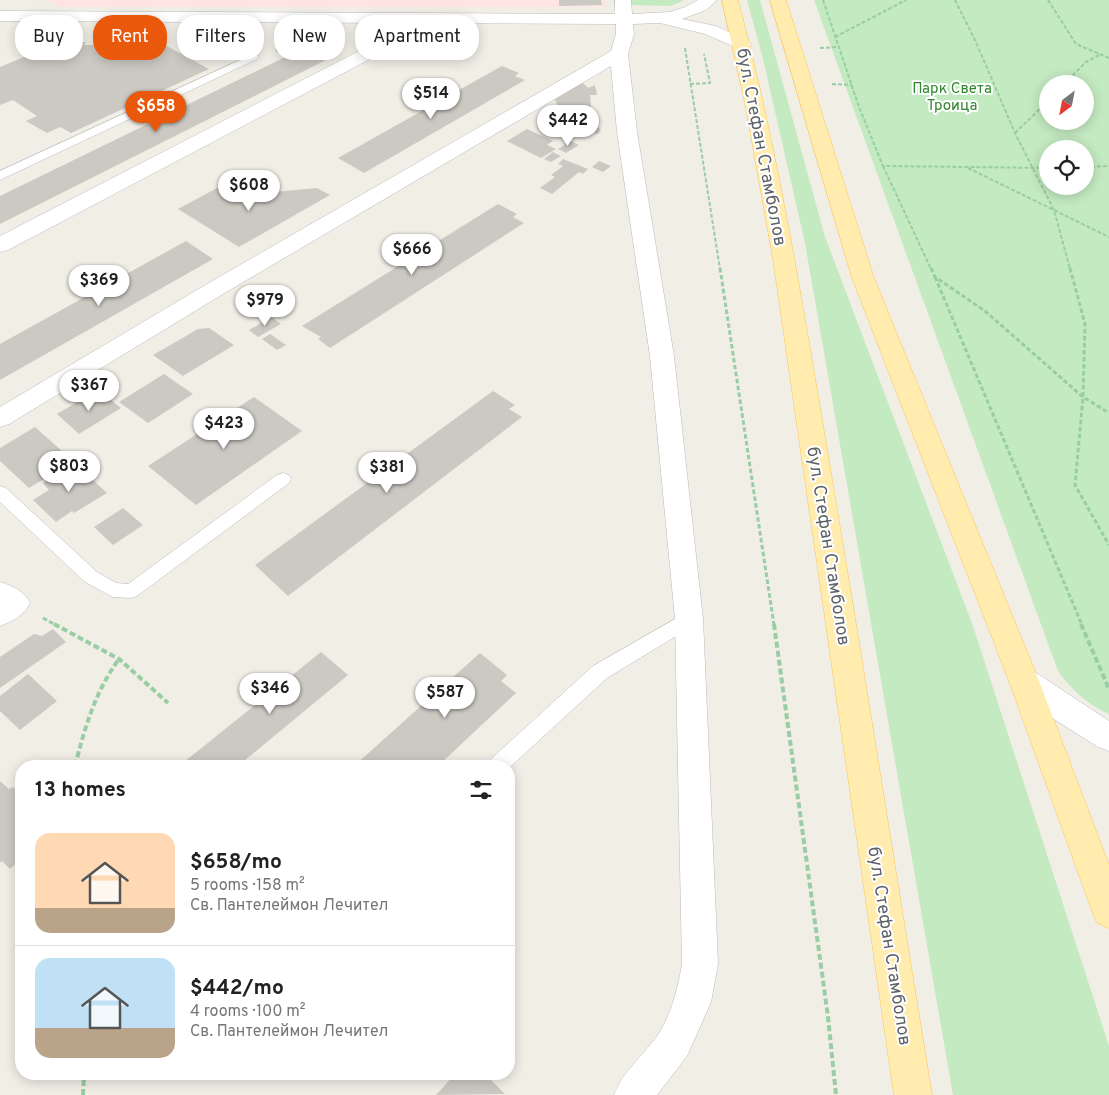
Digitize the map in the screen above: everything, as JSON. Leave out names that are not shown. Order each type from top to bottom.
[{"type":"main road","name":"бул. Стефан Стамболов","points":[[730,0],[742,45],[776,214],[819,479],[913,1095]]},
{"type":"main road","points":[[778,0],[863,278],[1024,681],[1109,911]]},
{"type":"street","points":[[623,0],[626,19],[625,34],[619,54],[627,132],[662,356],[689,619],[700,964],[693,1002],[674,1043],[632,1095]]},
{"type":"street","points":[[650,19],[692,12],[709,0]]},
{"type":"street","points":[[0,1],[22,15]]},
{"type":"street","points":[[0,16],[15,15]]},
{"type":"street","points":[[83,15],[355,18]]},
{"type":"street","points":[[479,18],[650,19],[681,23],[710,30],[742,45]]},
{"type":"street","points":[[0,418],[619,54]]},
{"type":"street","points":[[0,245],[355,60]]},
{"type":"street","points":[[1024,681],[1065,710],[1109,737]]},
{"type":"lane","points":[[0,176],[247,60]]},
{"type":"lane","points":[[0,492],[90,577],[113,590],[131,591],[283,480]]},
{"type":"lane","points":[[505,760],[600,672],[689,619]]},
{"type":"path","points":[[823,0],[838,47],[883,166],[935,277],[1109,689]]},
{"type":"path","points":[[835,37],[906,0]]},
{"type":"path","points":[[955,0],[975,40],[1015,133],[1054,210],[1085,324],[1083,398],[1075,485],[1109,545]]},
{"type":"path","points":[[1048,0],[1076,44],[1109,58]]},
{"type":"path","points":[[681,23],[741,398],[826,1007],[836,1095]]},
{"type":"path","points":[[820,47],[838,47]]},
{"type":"path","points":[[690,84],[710,83],[703,49]]},
{"type":"path","points":[[1073,75],[1086,62],[1099,54]]},
{"type":"path","points":[[832,84],[852,85]]},
{"type":"path","points":[[1015,133],[1039,110]]},
{"type":"path","points":[[883,166],[1039,168]]},
{"type":"path","points":[[1094,167],[1109,166]]},
{"type":"path","points":[[967,167],[1109,237]]},
{"type":"path","points":[[935,277],[985,311],[1083,398],[1109,414]]},
{"type":"path","points":[[5,604],[119,659],[168,703]]},
{"type":"path","points":[[77,760],[95,696],[104,677],[119,659]]},
{"type":"path","points":[[82,1095],[83,1080]]},
{"type":"shaded area","points":[[48,0],[605,0],[606,7],[59,7]]},
{"type":"green space","points":[[629,0],[684,0],[671,6],[629,5]]},
{"type":"green space","points":[[747,0],[760,0],[825,237],[973,626],[1109,1046],[1109,1095],[953,1095],[805,243],[763,59]]},
{"type":"green space","name":"Парк Света Троица","points":[[814,0],[1109,0],[1109,714],[1080,696],[1058,671]]},
{"type":"building","points":[[559,0],[601,0],[602,5],[559,6]]},
{"type":"building","points":[[83,42],[86,42],[84,45],[93,45],[93,60],[167,60],[167,46],[177,52],[177,60],[192,60],[209,69],[71,133],[60,127],[47,133],[26,121],[37,116],[13,100],[0,105],[0,67],[17,60],[83,60]]},
{"type":"building","points":[[279,60],[326,60],[0,224],[0,196]]},
{"type":"building","points":[[502,66],[519,73],[515,76],[525,80],[364,173],[338,158]]},
{"type":"building","points":[[580,80],[588,88],[595,85],[597,95],[590,95],[592,116],[597,117],[598,127],[601,130],[598,134],[587,132],[587,130],[570,130],[570,128],[566,128],[567,124],[562,124],[562,116],[566,116],[565,108],[559,108],[553,96],[564,90],[569,91]]},
{"type":"building","points":[[527,129],[553,141],[547,145],[556,149],[541,158],[507,141]]},
{"type":"building","points":[[571,141],[579,145],[566,153],[558,149]]},
{"type":"building","points":[[553,152],[561,156],[551,162],[544,159]]},
{"type":"building","points":[[563,159],[588,169],[583,174],[579,172],[552,194],[540,188],[555,177],[551,175],[563,166],[558,164]]},
{"type":"building","points":[[599,161],[611,166],[603,172],[592,167]]},
{"type":"building","points":[[217,188],[234,198],[239,195],[317,188],[330,195],[239,247],[178,209]]},
{"type":"building","points":[[498,204],[517,214],[513,217],[524,223],[330,348],[318,339],[321,337],[302,326]]},
{"type":"building","points":[[186,241],[213,259],[0,380],[0,344]]},
{"type":"building","points":[[272,317],[281,324],[258,337],[249,330]]},
{"type":"building","points":[[209,328],[234,345],[183,376],[153,355],[198,329]]},
{"type":"building","points":[[270,334],[286,345],[277,350],[262,339]]},
{"type":"building","points":[[164,374],[193,394],[148,423],[119,402]]},
{"type":"building","points":[[98,390],[121,408],[79,434],[57,414]]},
{"type":"building","points":[[493,391],[515,405],[509,409],[522,417],[288,596],[255,565]]},
{"type":"building","points":[[254,397],[302,431],[196,505],[148,466]]},
{"type":"building","points":[[35,427],[73,461],[29,488],[0,461],[0,448]]},
{"type":"building","points":[[75,464],[107,493],[74,513],[72,511],[56,522],[33,500],[49,490],[43,483]]},
{"type":"building","points":[[123,508],[143,525],[113,545],[94,527]]},
{"type":"building","points":[[53,629],[66,642],[0,688],[0,657],[34,634],[42,636]]},
{"type":"building","points":[[321,652],[348,675],[245,760],[186,760]]},
{"type":"building","points":[[480,653],[507,675],[501,681],[516,693],[444,760],[361,760]]},
{"type":"building","points":[[28,674],[57,701],[20,730],[0,711],[0,696]]},
{"type":"building","points":[[0,781],[9,789],[13,787],[15,789],[15,864],[10,869],[2,861],[0,863]]},
{"type":"building","points":[[450,1080],[491,1080],[505,1094],[436,1095]]}]
